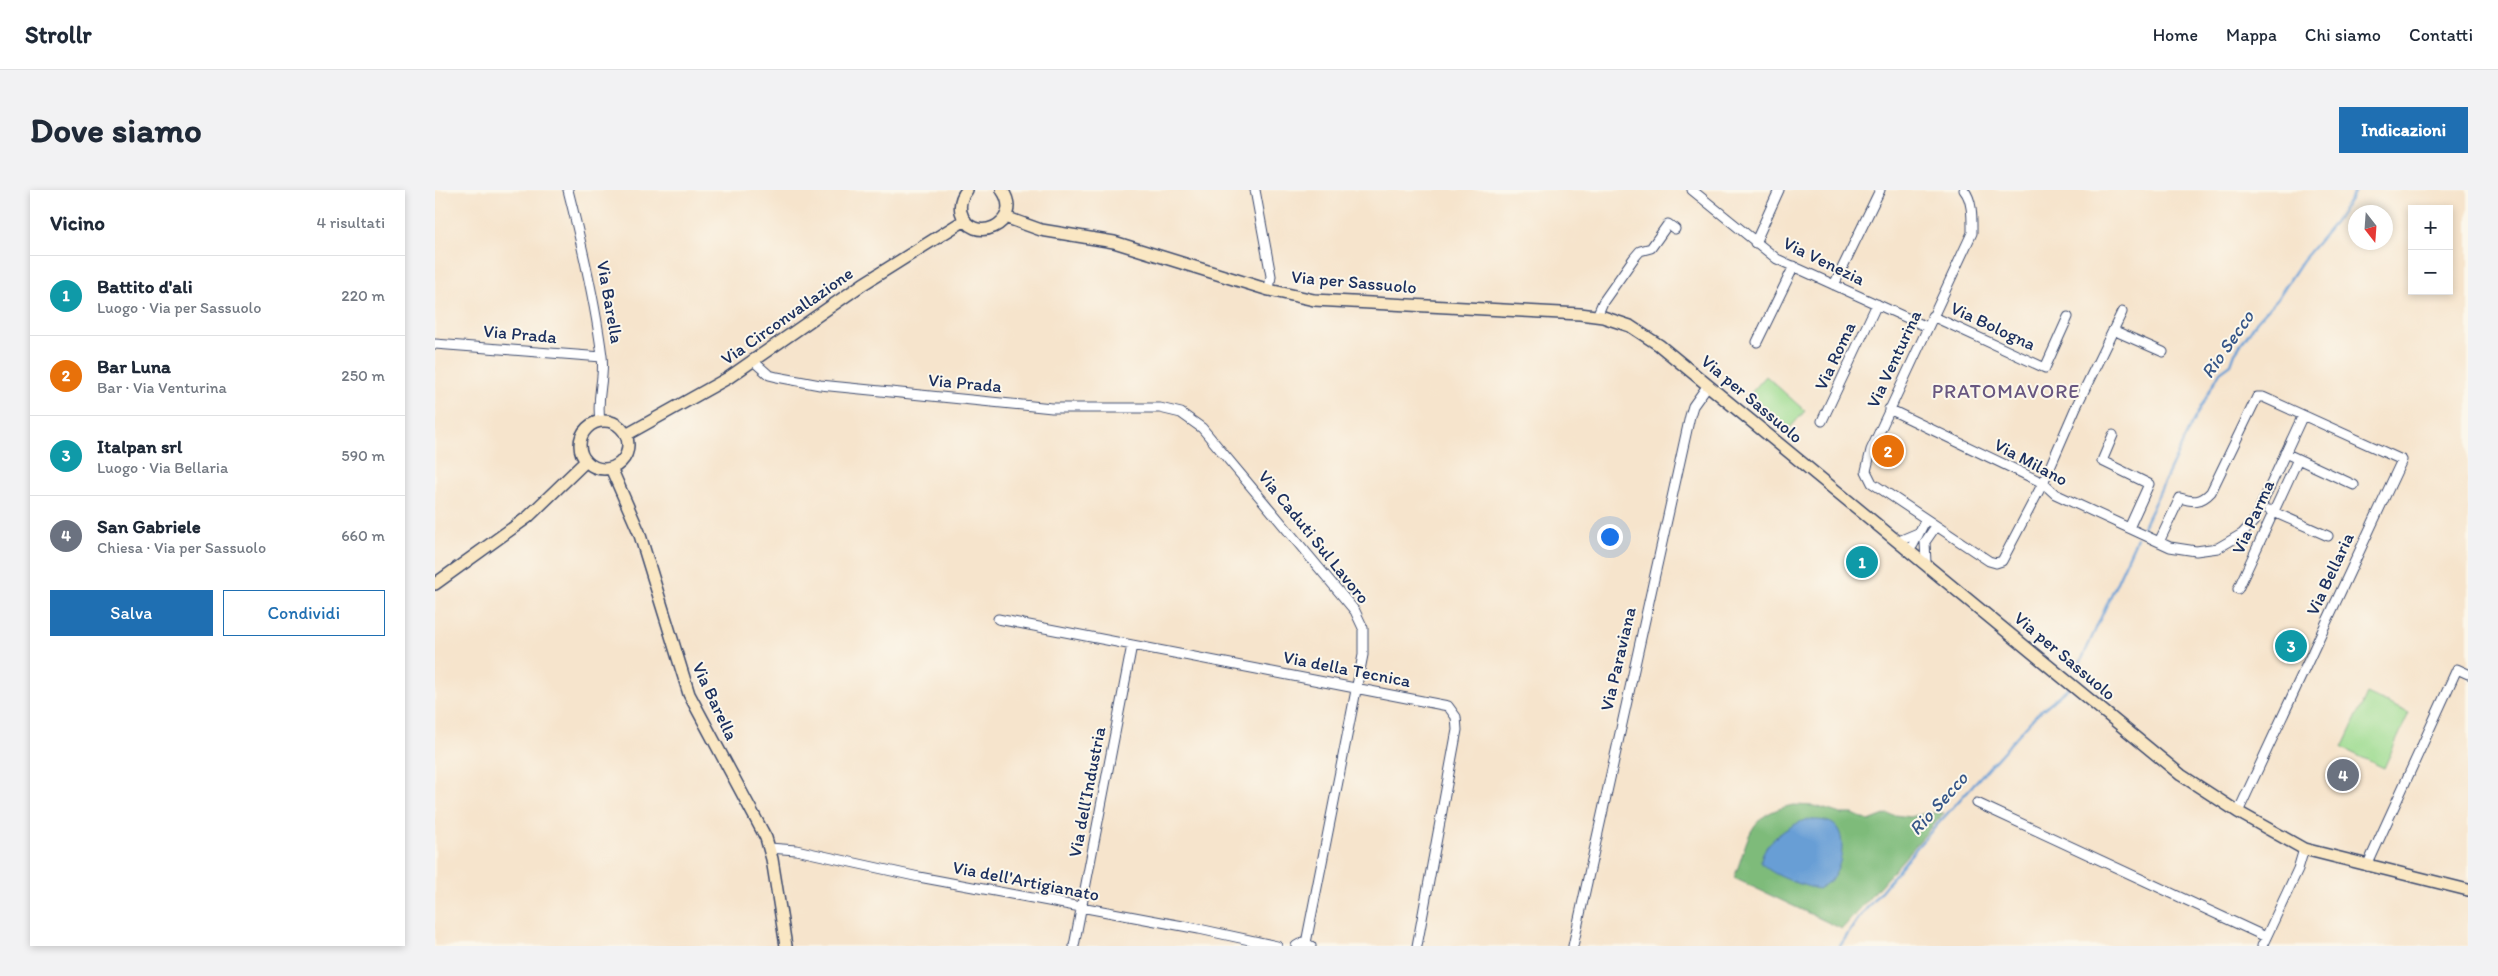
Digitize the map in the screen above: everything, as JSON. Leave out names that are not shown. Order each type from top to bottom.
[{"type":"main road","points":[[965,191],[960,203],[965,220],[970,225],[983,230],[996,227],[1005,216],[1008,206],[1002,190]]},
{"type":"main road","name":"Via per Sassuolo","points":[[1005,216],[1041,230],[1114,242],[1269,290],[1314,300],[1557,312],[1597,316],[1630,326],[1638,330],[1708,385],[1839,494],[1899,540],[1911,552],[2181,775],[2238,812],[2304,849],[2468,890]]},
{"type":"main road","name":"Via Circonvallazione","points":[[626,435],[715,386],[863,284],[965,220]]},
{"type":"main road","points":[[600,421],[618,425],[626,435],[628,442],[625,456],[611,468],[600,468],[586,461],[580,448],[583,434],[587,428],[600,421]]},
{"type":"main road","points":[[435,584],[528,517],[586,461]]},
{"type":"main road","name":"Via Barella","points":[[611,468],[639,532],[689,694],[763,829],[769,848],[786,946]]},
{"type":"street","name":"Via Barella","points":[[569,190],[587,264],[602,357],[602,374],[597,398],[600,421]]},
{"type":"street","points":[[1255,190],[1271,274],[1269,290]]},
{"type":"street","name":"Via Venezia","points":[[1692,190],[1777,259],[1927,327]]},
{"type":"street","points":[[1755,242],[1779,190]]},
{"type":"street","points":[[1834,285],[1880,190]]},
{"type":"street","name":"Via Venturina","points":[[1964,190],[1968,195],[1971,211],[1972,233],[1889,408],[1868,458],[1868,477],[1872,483],[1936,526],[1989,561],[1998,563],[2004,558],[2043,483]]},
{"type":"street","points":[[1597,316],[1603,302],[1640,251],[1651,248],[1668,224],[1675,229]]},
{"type":"street","points":[[1757,342],[1794,266]]},
{"type":"street","name":"Via Roma","points":[[1822,421],[1877,304]]},
{"type":"street","points":[[2043,483],[2122,312]]},
{"type":"street","name":"Via Bologna","points":[[1932,316],[2045,368],[2068,317]]},
{"type":"street","points":[[2113,330],[2163,352]]},
{"type":"street","name":"Via Prada","points":[[435,344],[602,357]]},
{"type":"street","name":"Via Prada","points":[[752,360],[769,375],[836,387],[1052,408],[1160,408],[1181,413]]},
{"type":"street","name":"Via Paraviana","points":[[1573,946],[1690,416],[1693,406],[1708,385]]},
{"type":"street","points":[[2159,542],[2180,498],[2196,502],[2204,500],[2211,492],[2252,403],[2257,397],[2263,397],[2303,415]]},
{"type":"street","name":"Via Milano","points":[[1889,408],[2043,483],[2055,494],[2170,547],[2196,551],[2218,548],[2241,534],[2254,521],[2303,415]]},
{"type":"street","name":"Via Caduti Sul Lavoro","points":[[1181,413],[1202,428],[1355,611],[1363,628],[1364,645],[1309,944]]},
{"type":"street","name":"Via Bellaria","points":[[2238,812],[2402,460],[2303,415]]},
{"type":"street","points":[[2113,435],[2102,461],[2149,484],[2129,528]]},
{"type":"street","points":[[2285,453],[2354,485]]},
{"type":"street","name":"Via Parma","points":[[2238,589],[2298,458]]},
{"type":"street","points":[[2261,506],[2328,536]]},
{"type":"street","points":[[1911,552],[1926,519]]},
{"type":"street","points":[[1911,552],[1925,542],[1936,526]]},
{"type":"street","points":[[1899,540],[1919,533]]},
{"type":"street","points":[[1925,542],[1925,563]]},
{"type":"street","name":"Via della Tecnica","points":[[998,620],[1441,703],[1452,711],[1457,724],[1417,946]]},
{"type":"street","name":"Via dell’Industria","points":[[1074,946],[1132,645]]},
{"type":"street","points":[[2367,866],[2457,669],[2468,674]]},
{"type":"street","points":[[1977,803],[2266,937]]},
{"type":"street","name":"Via dell'Artigianato","points":[[769,848],[796,850],[1277,946]]},
{"type":"street","points":[[2262,946],[2298,869],[2304,849]]},
{"type":"street","points":[[1296,946],[1309,944]]},
{"type":"green space","points":[[1766,376],[1805,411],[1788,430],[1749,395]]},
{"type":"green space","points":[[2367,694],[2409,713],[2384,768],[2342,748]]},
{"type":"green space","points":[[1793,805],[1815,806],[1841,814],[1853,814],[1869,821],[1887,814],[1910,817],[1926,813],[1944,813],[1842,929],[1734,878],[1747,840],[1757,822],[1777,809]]},
{"type":"water","points":[[1805,820],[1830,822],[1838,829],[1841,835],[1842,852],[1838,868],[1831,880],[1818,889],[1796,883],[1779,875],[1765,867],[1761,862],[1766,848],[1777,836],[1791,826]]},
{"type":"waterway","name":"Rio Secco","points":[[2143,527],[2192,423],[2220,372],[2231,364],[2235,353],[2257,321],[2277,299],[2303,260],[2335,222],[2356,190]]},
{"type":"waterway","name":"Rio Secco","points":[[2078,668],[2137,538]]},
{"type":"waterway","name":"Rio Secco","points":[[1840,946],[1858,919],[1918,846],[2037,714],[2068,688]]},
{"type":"place","name":"Bar Luna","points":[[1888,451]]},
{"type":"place","name":"Battito d'ali","points":[[1862,562]]},
{"type":"place","name":"Italpan srl","points":[[2291,646]]},
{"type":"place","name":"San Gabriele","points":[[2343,775]]},
{"type":"district","name":"PRATOMAVORE","points":[[2006,391]]}]
